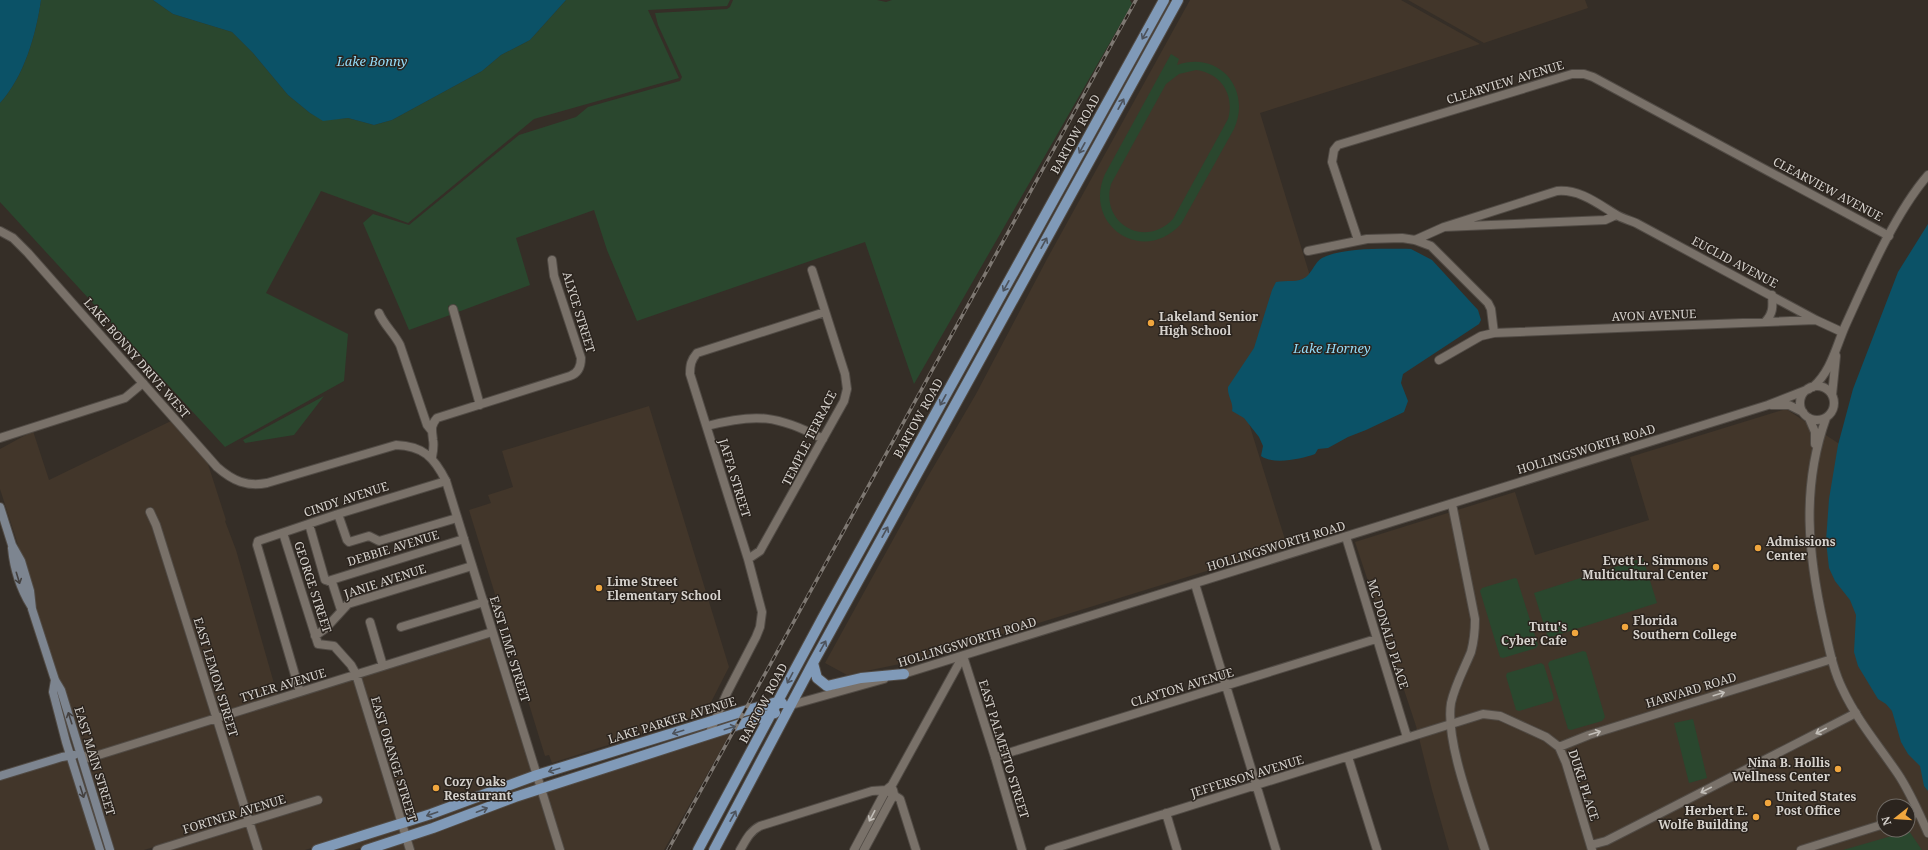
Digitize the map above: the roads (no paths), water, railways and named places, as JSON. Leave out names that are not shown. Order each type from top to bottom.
[{"type":"main road","name":"BARTOW ROAD","points":[[698,850],[772,715],[777,702],[1164,0]]},
{"type":"main road","points":[[714,850],[767,753],[813,663],[1178,0]]},
{"type":"main road","name":"EAST MAIN STREET","points":[[1,512],[12,545],[13,562],[22,592],[32,609],[55,680],[61,690],[110,850]]},
{"type":"main road","points":[[813,663],[817,678],[827,686],[862,678],[904,674]]},
{"type":"main road","name":"EAST MAIN STREET","points":[[55,680],[53,692],[70,754],[100,850]]},
{"type":"main road","name":"LAKE PARKER AVENUE","points":[[317,850],[402,824],[537,775],[716,720],[777,702],[791,705]]},
{"type":"main road","name":"LAKE PARKER AVENUE","points":[[366,850],[406,838],[541,789],[772,715],[791,705]]},
{"type":"main road","points":[[0,776],[70,754],[81,755]]},
{"type":"street","name":"CLEARVIEW AVENUE","points":[[1358,240],[1332,162],[1334,150],[1338,145],[1572,74],[1584,74],[1593,77],[1889,236]]},
{"type":"street","points":[[1928,175],[1912,196],[1889,236],[1842,332],[1836,353],[1832,395],[1833,408],[1826,418],[1815,454],[1811,476],[1809,507],[1810,545],[1816,591],[1832,659],[1842,690],[1898,775],[1928,833]]},
{"type":"street","name":"EUCLID AVENUE","points":[[1415,240],[1444,227],[1557,192],[1567,191],[1579,194],[1616,215],[1636,223],[1816,320],[1842,332]]},
{"type":"street","name":"EUCLID AVENUE","points":[[1444,227],[1605,220],[1616,215]]},
{"type":"street","name":"LAKE BONNY DRIVE WEST","points":[[0,231],[14,238],[28,253],[228,477],[240,483],[251,485],[263,484],[396,445],[405,445],[421,450],[432,457]]},
{"type":"street","points":[[1308,251],[1358,240],[1402,238],[1415,240],[1430,246],[1488,303],[1491,309],[1494,333]]},
{"type":"street","name":"ALYCE STREET","points":[[480,405],[570,376],[579,370],[581,358],[554,276],[552,260]]},
{"type":"street","name":"TEMPLE TERRACE","points":[[748,559],[760,551],[844,401],[847,389],[845,374],[812,270]]},
{"type":"street","points":[[1014,271],[1026,277]]},
{"type":"street","points":[[1765,322],[1771,316],[1773,306],[1772,295]]},
{"type":"street","points":[[431,430],[437,418],[480,405],[452,309]]},
{"type":"street","name":"JAFFA STREET","points":[[709,734],[727,693],[760,627],[762,612],[748,559],[690,374],[692,358],[697,353],[825,312]]},
{"type":"street","points":[[379,313],[383,323],[395,336],[400,345],[426,425],[431,430],[434,441],[432,457]]},
{"type":"street","name":"AVON AVENUE","points":[[1439,360],[1481,336],[1494,333],[1816,320]]},
{"type":"street","points":[[1815,454],[1815,432],[1806,415],[1801,399],[1820,381],[1836,353]]},
{"type":"street","points":[[0,438],[125,398],[144,383]]},
{"type":"street","points":[[1811,388],[1821,387],[1832,395]]},
{"type":"street","name":"HOLLINGSWORTH ROAD","points":[[791,705],[904,674],[1195,584],[1768,405],[1811,388]]},
{"type":"street","name":"HOLLINGSWORTH ROAD","points":[[1768,405],[1789,405],[1806,415]]},
{"type":"street","points":[[1806,415],[1817,420],[1826,418]]},
{"type":"street","points":[[707,426],[739,419],[768,418],[800,427],[823,439]]},
{"type":"street","name":"EAST LIME STREET","points":[[432,457],[446,481],[560,850]]},
{"type":"street","name":"CINDY AVENUE","points":[[300,692],[257,545],[258,541],[338,514],[446,481]]},
{"type":"street","points":[[1452,504],[1475,619],[1475,636],[1471,652],[1454,690],[1451,705],[1452,743],[1485,850]]},
{"type":"street","name":"EAST LEMON STREET","points":[[150,512],[156,525],[258,850]]},
{"type":"street","points":[[338,514],[349,542],[370,536],[380,541],[457,518]]},
{"type":"street","points":[[309,524],[325,580],[332,582],[341,610]]},
{"type":"street","name":"GEORGE STREET","points":[[283,533],[318,644],[334,646],[351,665],[356,674]]},
{"type":"street","name":"MC DONALD PLACE","points":[[1346,536],[1407,738]]},
{"type":"street","name":"DEBBIE AVENUE","points":[[328,581],[464,539]]},
{"type":"street","name":"JANIE AVENUE","points":[[315,636],[334,621],[341,610],[348,604],[472,566]]},
{"type":"street","points":[[1195,584],[1276,850]]},
{"type":"street","points":[[401,627],[484,602]]},
{"type":"street","points":[[370,622],[383,666]]},
{"type":"street","name":"TYLER AVENUE","points":[[81,755],[89,758],[492,632]]},
{"type":"street","name":"CLAYTON AVENUE","points":[[995,757],[1376,638]]},
{"type":"street","points":[[854,850],[891,790],[963,656]]},
{"type":"street","name":"EAST PALMETTO STREET","points":[[963,656],[995,757],[1022,850]]},
{"type":"street","name":"HARVARD ROAD","points":[[1559,747],[1597,732],[1832,659]]},
{"type":"street","name":"EAST ORANGE STREET","points":[[356,674],[410,850]]},
{"type":"street","points":[[1592,848],[1856,713]]},
{"type":"street","name":"DUKE PLACE","points":[[1452,724],[1483,714],[1500,716],[1546,737],[1559,747],[1566,763],[1592,848]]},
{"type":"street","name":"JEFFERSON AVENUE","points":[[1049,850],[1452,724]]},
{"type":"street","points":[[1348,757],[1377,850]]},
{"type":"street","points":[[864,850],[891,790]]},
{"type":"street","points":[[740,850],[755,828],[872,791],[891,790],[900,799],[916,850]]},
{"type":"street","name":"FORTNER AVENUE","points":[[157,850],[318,800]]},
{"type":"street","points":[[1166,813],[1178,850]]},
{"type":"street","points":[[1802,850],[1876,827]]},
{"type":"water","points":[[0,0],[41,0],[36,27],[28,55],[16,81],[0,103]]},
{"type":"water","name":"Lake Bonny","points":[[153,0],[566,0],[530,40],[501,55],[482,71],[392,120],[374,125],[348,118],[323,121],[310,113],[288,95],[253,53],[232,32],[173,14]]},
{"type":"water","points":[[1928,224],[1928,791],[1924,786],[1920,766],[1908,754],[1901,742],[1892,711],[1886,704],[1878,699],[1858,666],[1854,652],[1856,615],[1850,600],[1835,581],[1829,568],[1826,541],[1829,499],[1838,445],[1853,389],[1898,272]]},
{"type":"water","name":"Lake Horney","points":[[1365,249],[1411,249],[1432,260],[1478,310],[1481,320],[1479,324],[1403,374],[1401,383],[1408,401],[1404,412],[1348,437],[1328,448],[1318,449],[1315,454],[1309,456],[1280,461],[1266,459],[1261,456],[1263,446],[1259,437],[1244,418],[1232,411],[1228,387],[1254,348],[1272,290],[1276,282],[1296,281],[1303,279],[1322,258],[1331,254]]},
{"type":"railway","points":[[668,850],[1136,0]]},
{"type":"place","name":"Lakeland Senior High School","points":[[1151,323]]},
{"type":"place","name":"Admissions Center","points":[[1758,548]]},
{"type":"place","name":"Evett L. Simmons Multicultural Center","points":[[1716,567]]},
{"type":"place","name":"Lime Street Elementary School","points":[[599,588]]},
{"type":"place","name":"Florida Southern College","points":[[1625,627]]},
{"type":"place","name":"Tutu's Cyber Cafe","points":[[1575,633]]},
{"type":"place","name":"Nina B. Hollis Wellness Center","points":[[1838,769]]},
{"type":"place","name":"Cozy Oaks Restaurant","points":[[436,788]]},
{"type":"place","name":"United States Post Office","points":[[1768,803]]},
{"type":"place","name":"Herbert E. Wolfe Building","points":[[1756,817]]}]
